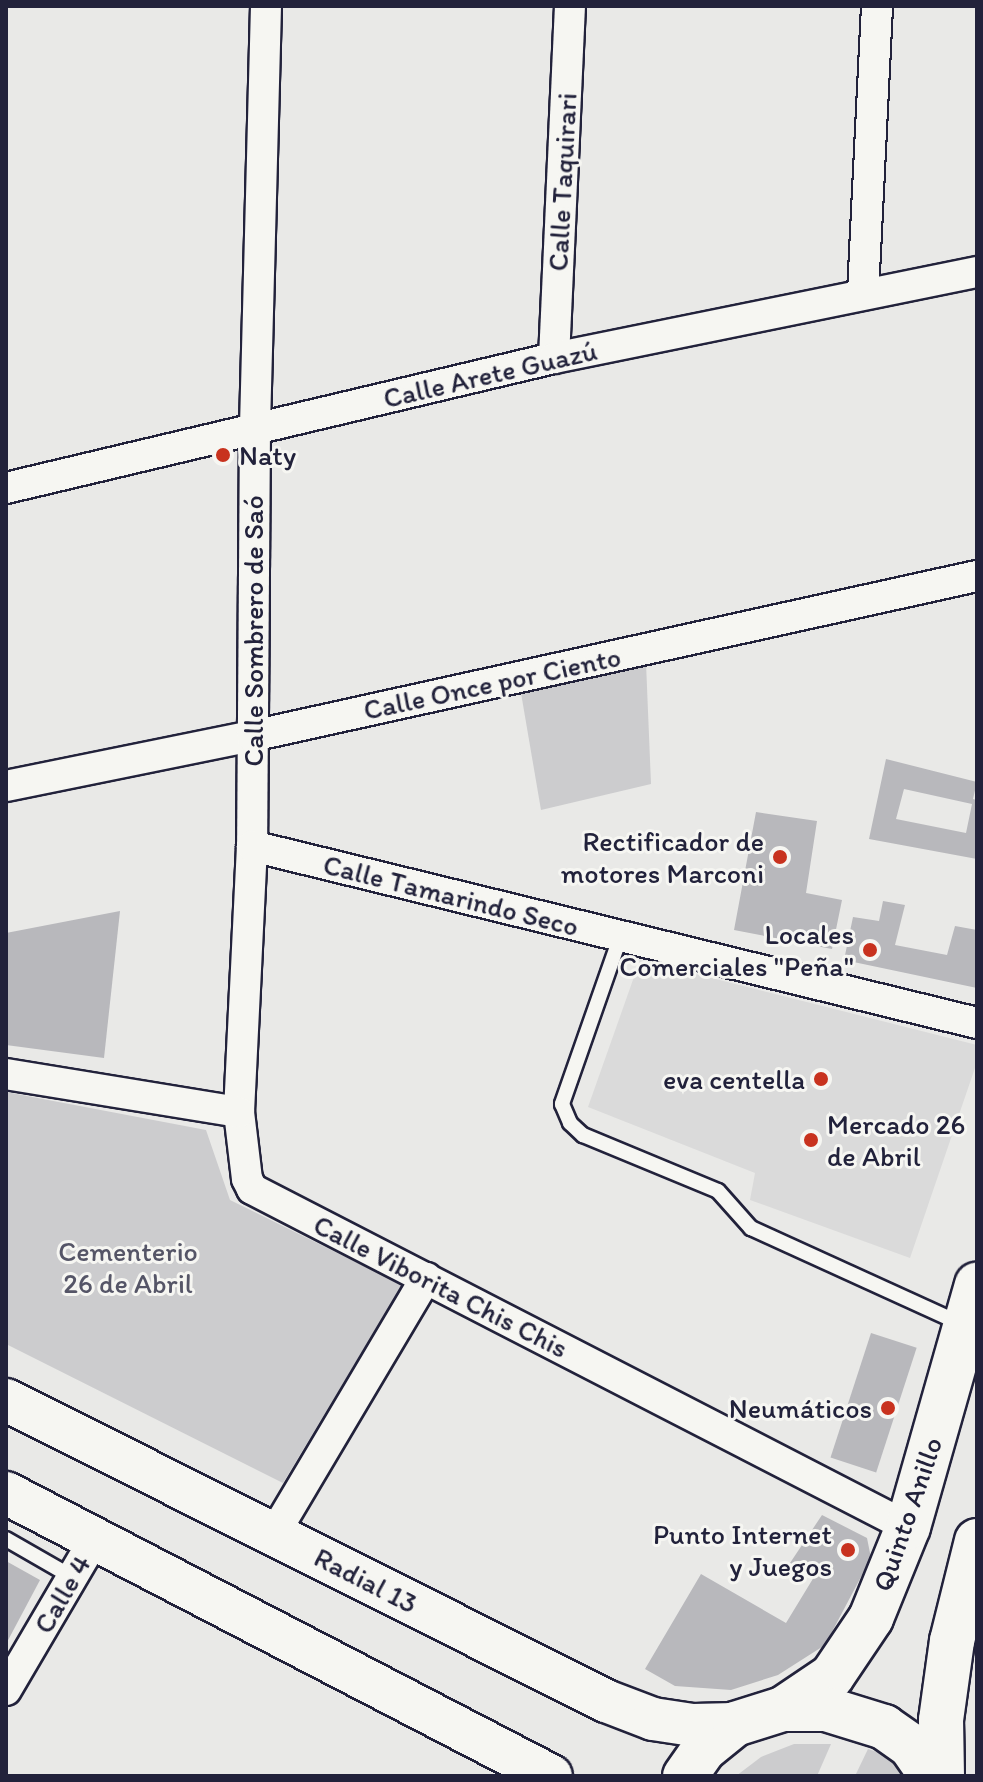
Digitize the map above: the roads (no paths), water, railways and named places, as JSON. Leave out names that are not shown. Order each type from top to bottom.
[{"type":"main road","name":"Quinto Anillo","points":[[783,1709],[821,1686],[853,1650],[871,1618],[908,1527],[972,1305]]},
{"type":"main road","name":"Radial 13","points":[[6,1400],[606,1701],[653,1719],[693,1725],[735,1724]]},
{"type":"main road","points":[[6,1493],[551,1776]]},
{"type":"main road","points":[[942,1776],[945,1691],[952,1641],[976,1551]]},
{"type":"main road","points":[[685,1776],[703,1750],[735,1724],[783,1709],[826,1709],[884,1727],[910,1745],[932,1776]]},
{"type":"street","name":"Calle Sombrero de Saó","points":[[239,1112],[252,846],[255,429],[266,6]]},
{"type":"street","name":"Calle Taquirari","points":[[554,358],[570,6]]},
{"type":"street","points":[[863,293],[877,6]]},
{"type":"street","name":"Calle Arete Guazú","points":[[6,488],[554,358],[977,272]]},
{"type":"street","name":"Calle Once por Ciento","points":[[6,786],[252,736],[977,576]]},
{"type":"street","name":"Calle Tamarindo Seco","points":[[252,846],[977,1023]]},
{"type":"street","points":[[6,1074],[239,1112]]},
{"type":"street","name":"Calle Viborita Chis Chis","points":[[239,1112],[243,1170],[252,1189],[908,1527]]},
{"type":"street","points":[[274,1534],[426,1278]]},
{"type":"street","name":"Calle 4","points":[[6,1690],[94,1540]]},
{"type":"lane","points":[[620,938],[562,1104],[570,1123],[583,1135],[718,1191],[751,1228],[972,1305]]},
{"type":"lane","points":[[6,1539],[72,1577]]},
{"type":"place","name":"Naty","points":[[223,455]]},
{"type":"place","name":"Rectificador de motores Marconi","points":[[780,857]]},
{"type":"place","name":"Locales Comerciales \"Peña\"","points":[[870,950]]},
{"type":"place","name":"eva centella","points":[[821,1079]]},
{"type":"place","name":"Mercado 26 de Abril","points":[[811,1140]]},
{"type":"place","name":"Neumáticos","points":[[888,1408]]},
{"type":"place","name":"Punto Internet y Juegos","points":[[848,1550]]},
{"type":"park label","name":"Cementerio 26 de Abril","points":[[128,1267]]}]
